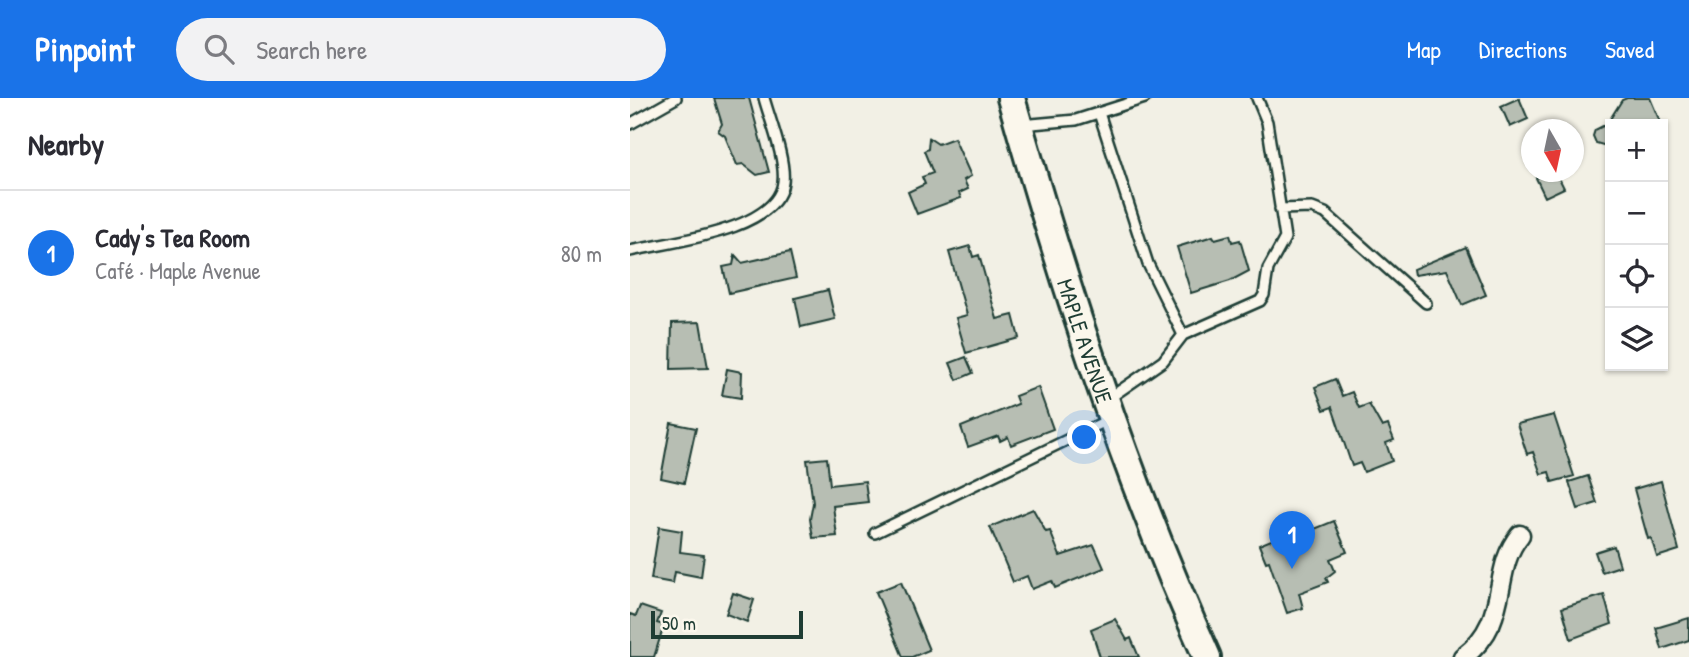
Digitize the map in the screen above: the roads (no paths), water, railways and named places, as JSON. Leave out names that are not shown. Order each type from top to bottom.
[{"type":"main road","name":"MAPLE AVENUE","points":[[1011,98],[1074,310],[1109,410],[1159,544],[1207,657]]},
{"type":"street","points":[[1464,657],[1481,640],[1498,609],[1509,550],[1520,535]]},
{"type":"lane","points":[[630,124],[676,98]]},
{"type":"lane","points":[[630,251],[736,226],[754,219],[775,203],[783,182],[764,98]]},
{"type":"lane","points":[[1019,125],[1076,120],[1145,98]]},
{"type":"lane","points":[[875,533],[1109,410],[1163,361],[1183,335],[1260,301],[1264,295],[1268,269],[1285,238],[1267,122],[1257,98]]},
{"type":"lane","points":[[1099,113],[1148,264],[1183,335]]},
{"type":"lane","points":[[1280,209],[1312,208],[1325,213],[1426,303]]},
{"type":"place","name":"Cady's Tea Room","points":[[1292,569]]}]
